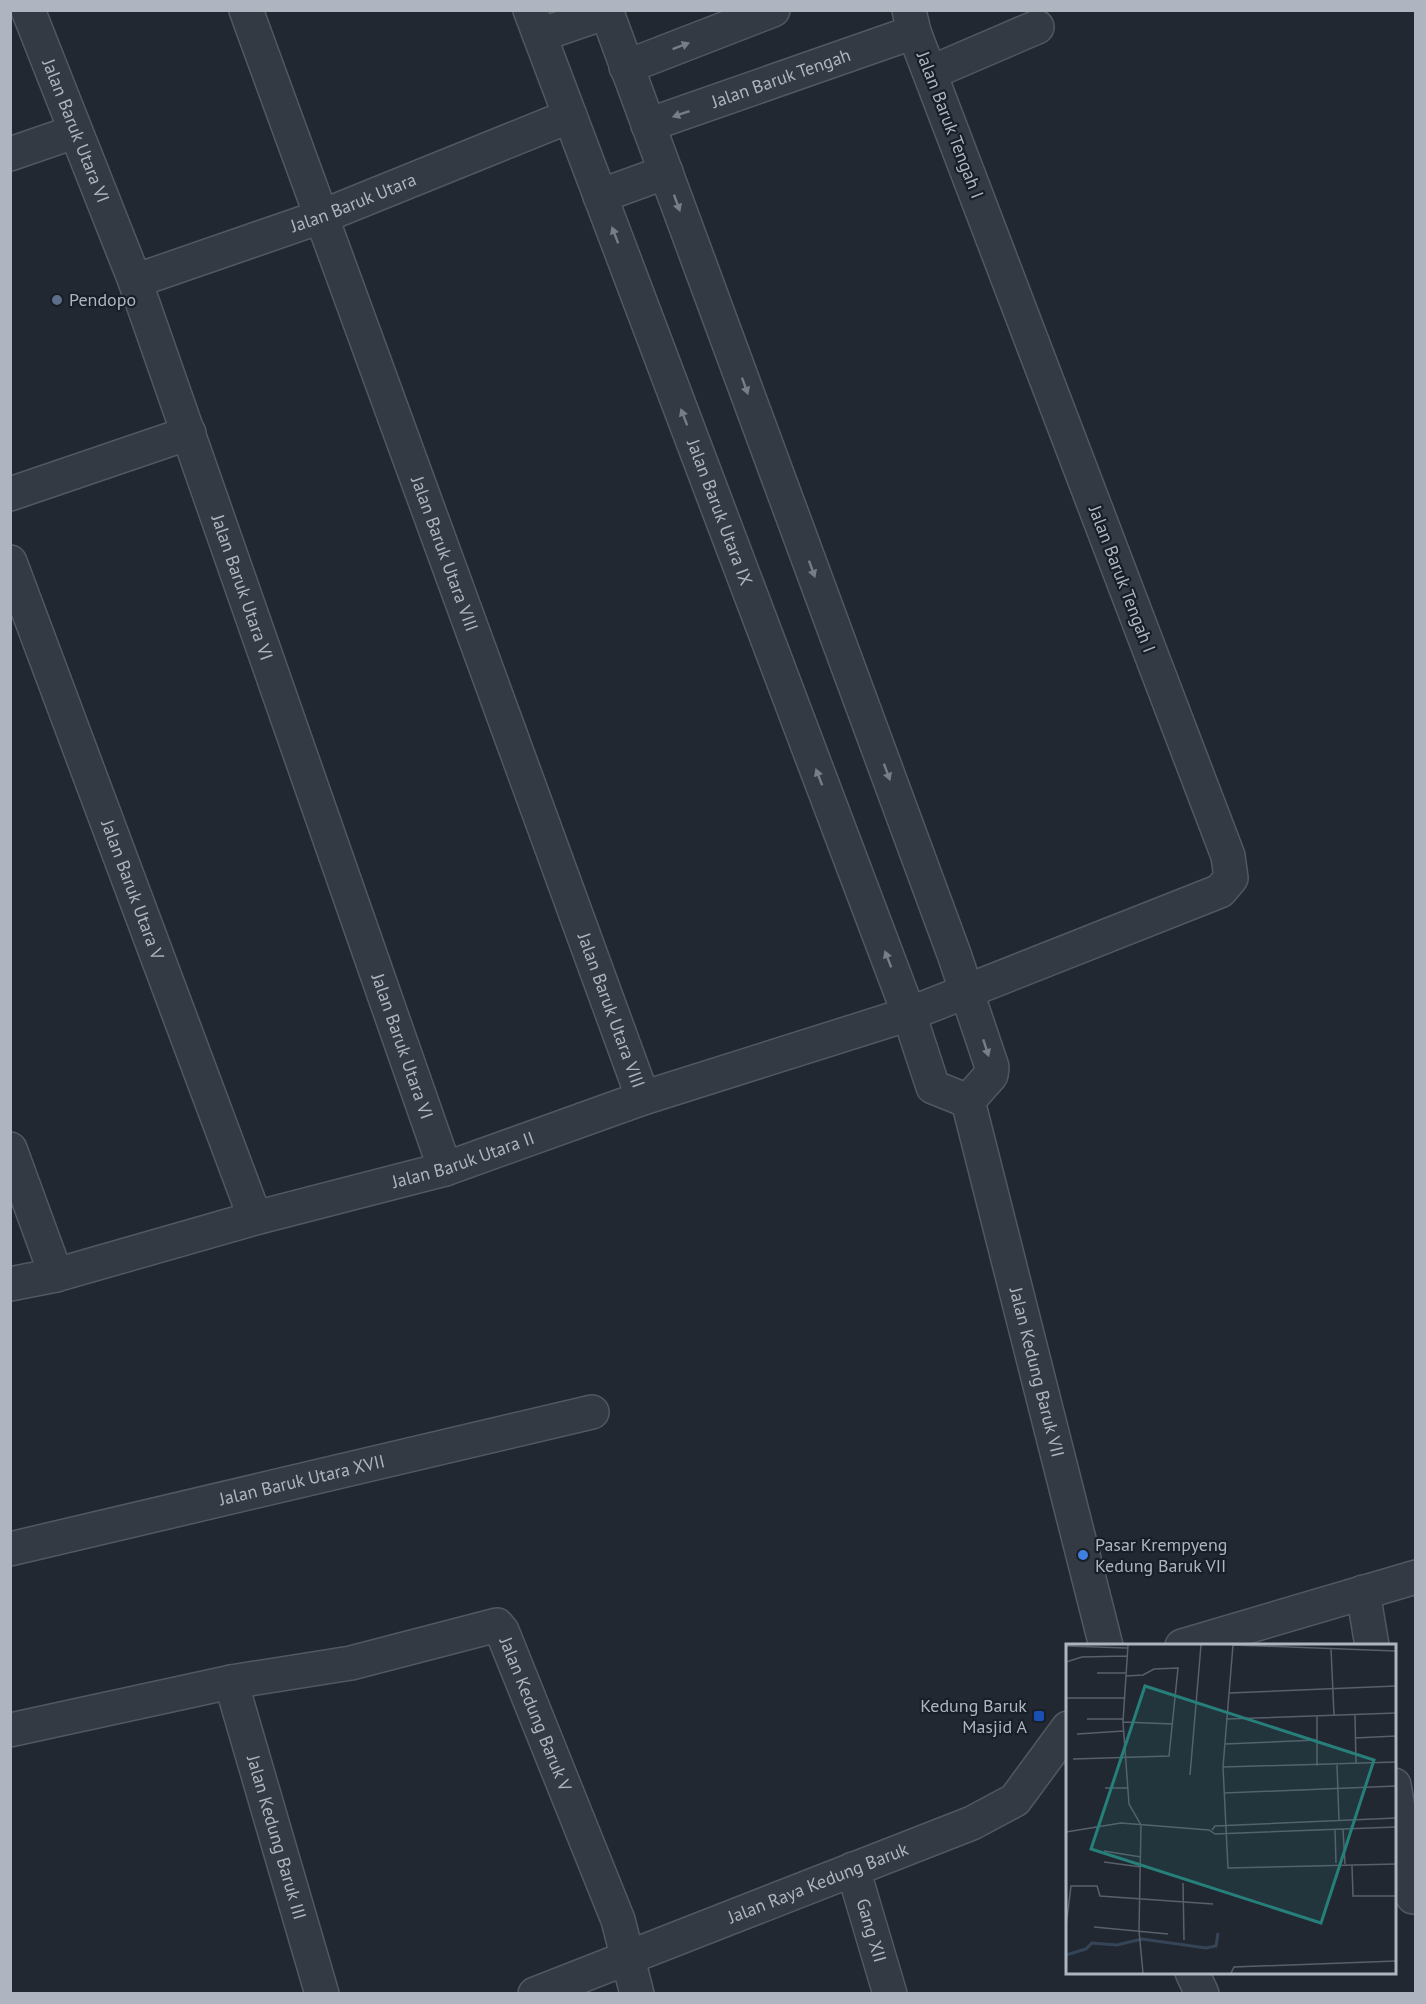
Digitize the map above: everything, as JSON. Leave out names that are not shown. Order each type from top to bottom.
[{"type":"street","name":"Jalan Baruk Utara VI","points":[[28,10],[74,132],[135,281],[445,1169]]},
{"type":"street","name":"Jalan Baruk Utara VIII","points":[[246,10],[643,1098]]},
{"type":"street","points":[[626,67],[773,10]]},
{"type":"street","points":[[535,23],[607,11],[967,992],[993,1071],[968,1101],[933,1087],[909,1014]]},
{"type":"street","name":"Jalan Baruk Tengah I","points":[[912,21],[1223,845],[1231,878],[1220,891],[967,992]]},
{"type":"street","name":"Jalan Baruk Tengah","points":[[648,125],[912,21]]},
{"type":"street","name":"Jalan Baruk Utara IX","points":[[535,23],[909,1014]]},
{"type":"street","points":[[930,73],[1037,27]]},
{"type":"street","name":"Jalan Baruk Utara","points":[[135,281],[323,216],[570,116]]},
{"type":"street","points":[[10,154],[74,132]]},
{"type":"street","points":[[600,196],[666,172]]},
{"type":"street","points":[[10,494],[189,433]]},
{"type":"street","name":"Jalan Baruk Utara V","points":[[10,562],[255,1218]]},
{"type":"street","name":"Jalan Baruk Utara II","points":[[10,1284],[56,1275],[255,1218],[445,1169],[643,1098],[909,1014],[967,992]]},
{"type":"street","name":"Jalan Kedung Baruk VII","points":[[968,1101],[1105,1644]]},
{"type":"street","points":[[10,1149],[56,1275]]},
{"type":"street","name":"Jalan Baruk Utara XVII","points":[[10,1549],[592,1412]]},
{"type":"street","points":[[1189,1644],[1416,1577]]},
{"type":"street","points":[[1363,1592],[1372,1644]]},
{"type":"street","name":"Jalan Kedung Baruk V","points":[[231,1682],[351,1663],[497,1626],[502,1631],[614,1909],[628,1959]]},
{"type":"street","points":[[10,1730],[231,1682]]},
{"type":"street","name":"Jalan Kedung Baruk III","points":[[231,1682],[322,1994]]},
{"type":"street","name":"Jalan Raya Kedung Baruk","points":[[535,1994],[972,1823],[1015,1800],[1066,1731]]},
{"type":"street","points":[[1396,1791],[1413,1897]]},
{"type":"street","name":"Gang XII","points":[[853,1869],[890,1994]]},
{"type":"street","points":[[628,1959],[637,1994]]},
{"type":"street","points":[[1193,1974],[1202,1994]]},
{"type":"place","name":"Pendopo","points":[[57,300]]},
{"type":"place","name":"Pasar Krempyeng Kedung Baruk VII","points":[[1083,1555]]},
{"type":"place","name":"Kedung Baruk Masjid A","points":[[1039,1716]]}]
